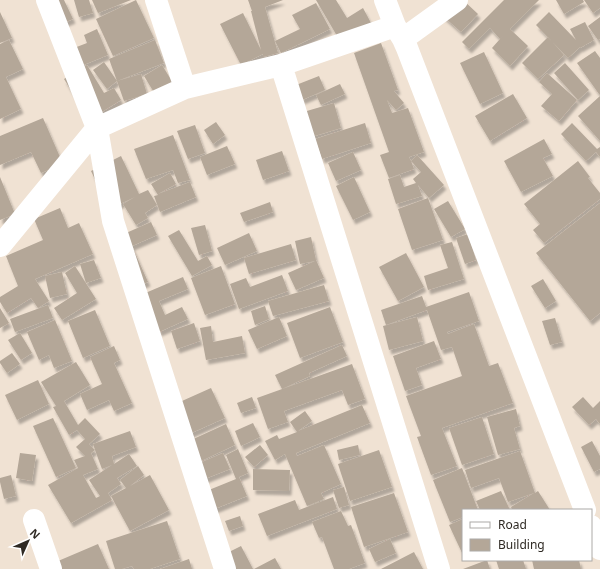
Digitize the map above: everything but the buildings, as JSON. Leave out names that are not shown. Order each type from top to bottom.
[{"type":"street","points":[[47,0],[97,128],[113,221],[225,569]]},
{"type":"street","points":[[156,0],[185,88]]},
{"type":"street","points":[[385,0],[585,509]]},
{"type":"street","points":[[0,246],[97,128],[185,88],[281,65],[399,33],[457,0]]},
{"type":"street","points":[[281,65],[439,569]]},
{"type":"street","points":[[34,520],[51,569]]},
{"type":"street","points":[[592,529],[600,549]]}]
